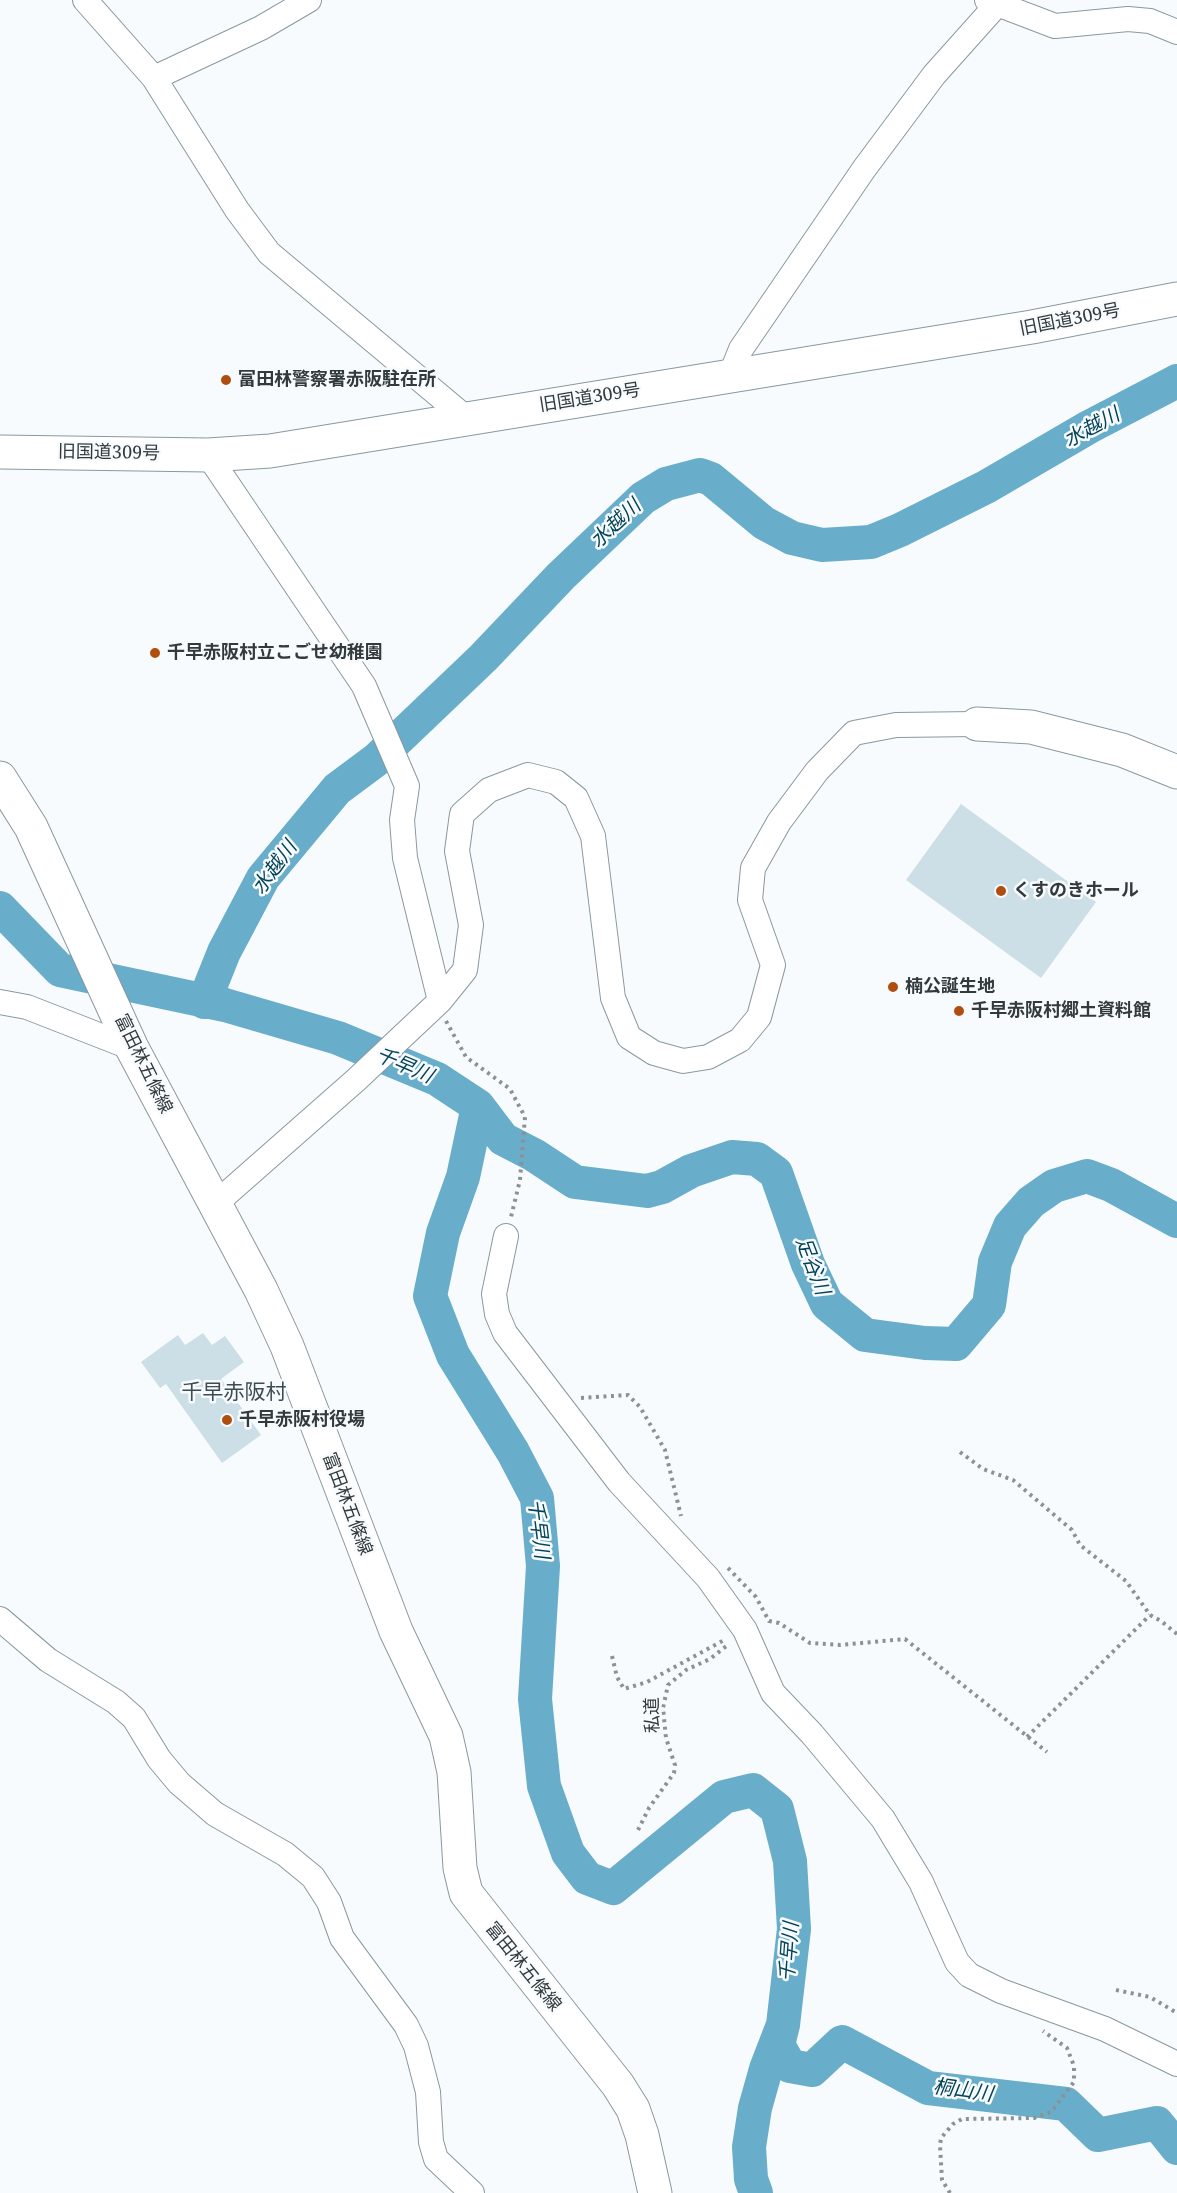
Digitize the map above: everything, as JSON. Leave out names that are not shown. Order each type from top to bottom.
[{"type":"main road","name":"旧国道309号","points":[[0,452],[208,455],[270,451],[1032,327],[1177,299]]},
{"type":"main road","points":[[977,724],[1031,727],[1122,750],[1177,772]]},
{"type":"main road","name":"富田林五條線","points":[[0,777],[31,827],[127,1036],[214,1205],[261,1290],[287,1346],[396,1631],[446,1736],[454,1772],[460,1868],[466,1893],[618,2085],[633,2109],[655,2193]]},
{"type":"street","points":[[86,0],[154,78],[237,210],[269,253],[466,418]]},
{"type":"street","points":[[154,78],[261,28],[309,0]]},
{"type":"street","points":[[731,375],[741,349],[864,169],[934,75],[994,2],[1055,26],[1128,19],[1150,21],[1177,32]]},
{"type":"street","points":[[208,455],[364,686],[407,786],[402,820],[405,858],[440,1001]]},
{"type":"street","points":[[214,1205],[356,1080],[440,1001],[465,970],[471,925],[457,851],[462,814],[489,790],[528,775],[556,782],[576,798],[593,836],[613,998],[629,1037],[654,1053],[683,1061],[708,1057],[740,1040],[759,1017],[772,965],[750,900],[753,868],[779,822],[817,771],[854,733],[896,725],[977,724]]},
{"type":"street","points":[[0,1002],[27,1007],[127,1036]]},
{"type":"street","points":[[506,1236],[494,1294],[497,1314],[505,1333],[619,1482],[708,1578],[743,1626],[774,1693],[883,1819],[921,1882],[957,1962],[969,1975],[1043,2009],[1105,2029],[1177,2064]]},
{"type":"street","points":[[0,1619],[48,1660],[116,1702],[134,1718],[159,1759],[179,1783],[215,1814],[285,1854],[313,1877],[329,1902],[342,1938],[406,2025],[416,2046],[428,2092],[431,2142],[436,2159],[472,2193]]},
{"type":"path","points":[[440,1001],[445,1018],[466,1057],[510,1089],[525,1117],[520,1180],[506,1236]]},
{"type":"path","points":[[556,1399],[628,1395],[640,1407],[665,1450],[675,1499],[684,1524]]},
{"type":"path","points":[[960,1452],[983,1469],[1013,1480],[1072,1530],[1080,1545],[1126,1581],[1150,1615],[1177,1634]]},
{"type":"path","points":[[722,1563],[734,1572],[756,1597],[769,1621],[779,1623],[810,1643],[840,1645],[905,1639],[1047,1752]]},
{"type":"path","points":[[1027,1737],[1150,1615]]},
{"type":"path","name":"私道","points":[[612,1656],[617,1677],[624,1689],[647,1682],[724,1641],[743,1626]]},
{"type":"path","name":"私道","points":[[638,1830],[649,1808],[674,1773],[675,1765],[666,1738],[663,1708],[668,1685],[686,1670],[710,1659],[743,1626]]},
{"type":"path","points":[[1116,1990],[1150,1997],[1177,2013]]},
{"type":"path","points":[[950,2193],[942,2180],[940,2145],[941,2138],[953,2124],[962,2119],[1034,2118],[1051,2112],[1074,2082],[1074,2066],[1068,2048],[1036,2026]]},
{"type":"building","name":"くすのきホール","points":[[961,804],[1096,902],[1041,978],[906,880]]},
{"type":"building","points":[[203,1333],[212,1345],[225,1336],[244,1362],[221,1379],[261,1435],[222,1463],[166,1384],[160,1388],[141,1362],[178,1335],[185,1345]]},
{"type":"waterway","name":"水越川","points":[[204,1002],[224,952],[263,878],[337,789],[376,760],[483,658],[561,576],[643,498],[666,484],[700,475],[711,479],[764,523],[792,538],[822,545],[871,542],[986,487],[1089,427],[1177,381]]},
{"type":"waterway","name":"足谷川","points":[[0,908],[60,970],[225,1005],[338,1038],[437,1079],[478,1106],[503,1139],[534,1155],[575,1182],[647,1191],[662,1187],[691,1171],[732,1157],[757,1159],[776,1173],[808,1264],[827,1304],[865,1335],[925,1343],[956,1344],[989,1305],[995,1262],[1010,1226],[1031,1202],[1054,1186],[1087,1176],[1111,1185],[1177,1221]]},
{"type":"waterway","name":"千早川","points":[[478,1106],[463,1177],[443,1233],[430,1296],[453,1355],[513,1452],[537,1498],[543,1566],[535,1699],[544,1786],[568,1853],[587,1878],[613,1888],[724,1797],[753,1790],[777,1809],[790,1861],[794,1929],[783,2025],[766,2069],[755,2108],[749,2147],[751,2179],[756,2193]]},
{"type":"waterway","name":"桐山川","points":[[783,2025],[778,2045],[790,2066],[812,2070],[842,2042],[928,2088],[1066,2104],[1098,2135],[1157,2123],[1177,2148]]},
{"type":"place","name":"富田林警察署赤阪駐在所","points":[[226,380]]},
{"type":"place","name":"千早赤阪村立こごせ幼稚園","points":[[155,653]]},
{"type":"place","name":"くすのきホール","points":[[1001,891]]},
{"type":"place","name":"楠公誕生地","points":[[893,987]]},
{"type":"place","name":"千早赤阪村郷土資料館","points":[[959,1011]]},
{"type":"place","name":"千早赤阪村役場","points":[[227,1420]]},
{"type":"district","name":"千早赤阪村","points":[[234,1393]]}]
